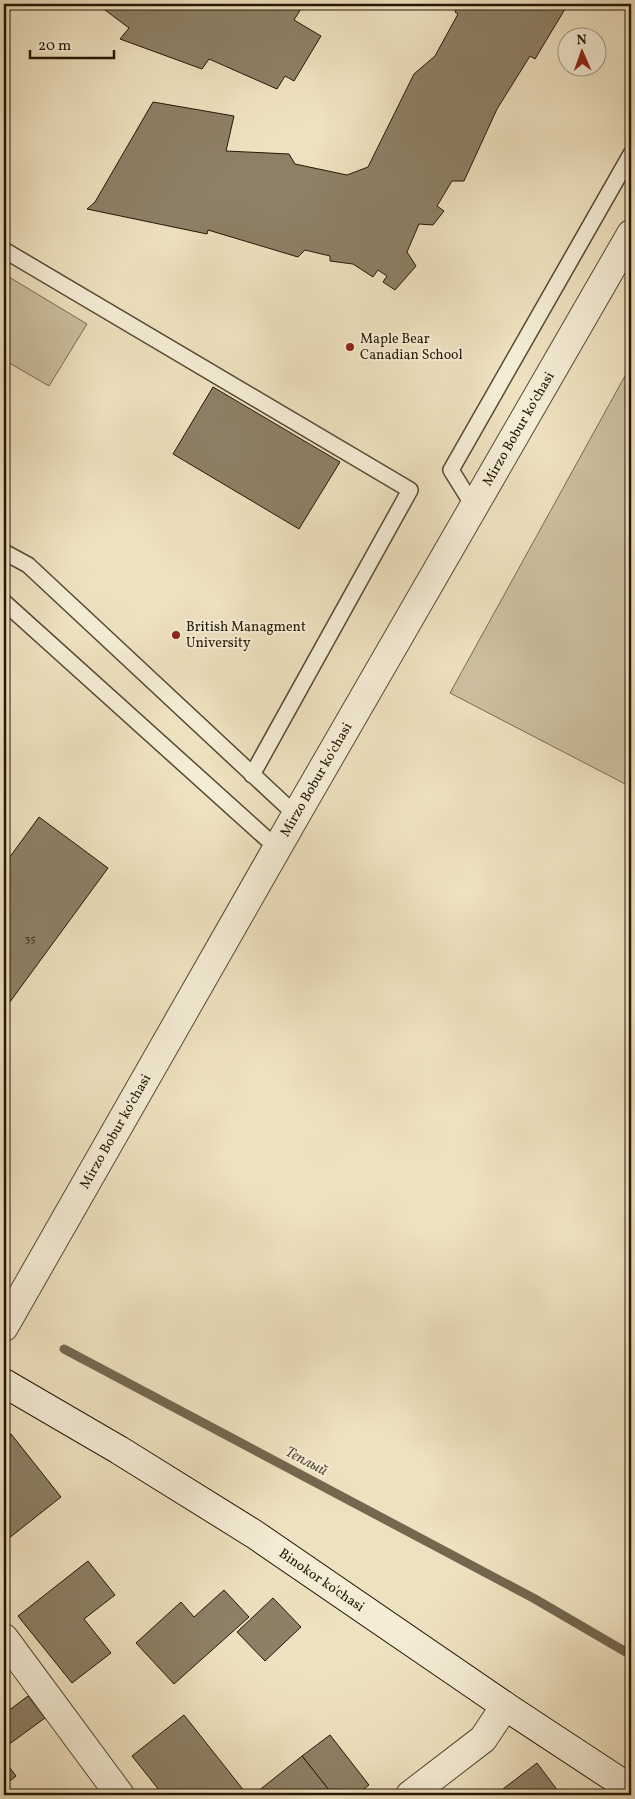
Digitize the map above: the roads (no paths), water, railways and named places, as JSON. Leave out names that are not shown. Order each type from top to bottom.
[{"type":"street","name":"Mirzo Bobur ko‘chasi","points":[[4,1327],[277,848],[631,234]]},
{"type":"street","name":"Binokor ko'chasi","points":[[4,1383],[153,1470],[254,1534],[505,1706],[631,1789]]},
{"type":"street","points":[[4,1638],[120,1795]]},
{"type":"street","points":[[410,1795],[482,1739],[505,1706]]},
{"type":"lane","points":[[474,507],[452,470],[631,154]]},
{"type":"lane","points":[[4,250],[410,490],[252,775]]},
{"type":"lane","points":[[4,552],[28,565],[296,815]]},
{"type":"lane","points":[[4,602],[277,848]]},
{"type":"waterway","name":"Теплый","points":[[64,1349],[535,1599],[631,1655]]},
{"type":"place","name":"Maple Bear Canadian School","points":[[350,347]]},
{"type":"place","name":"British Managment University","points":[[176,635]]}]
